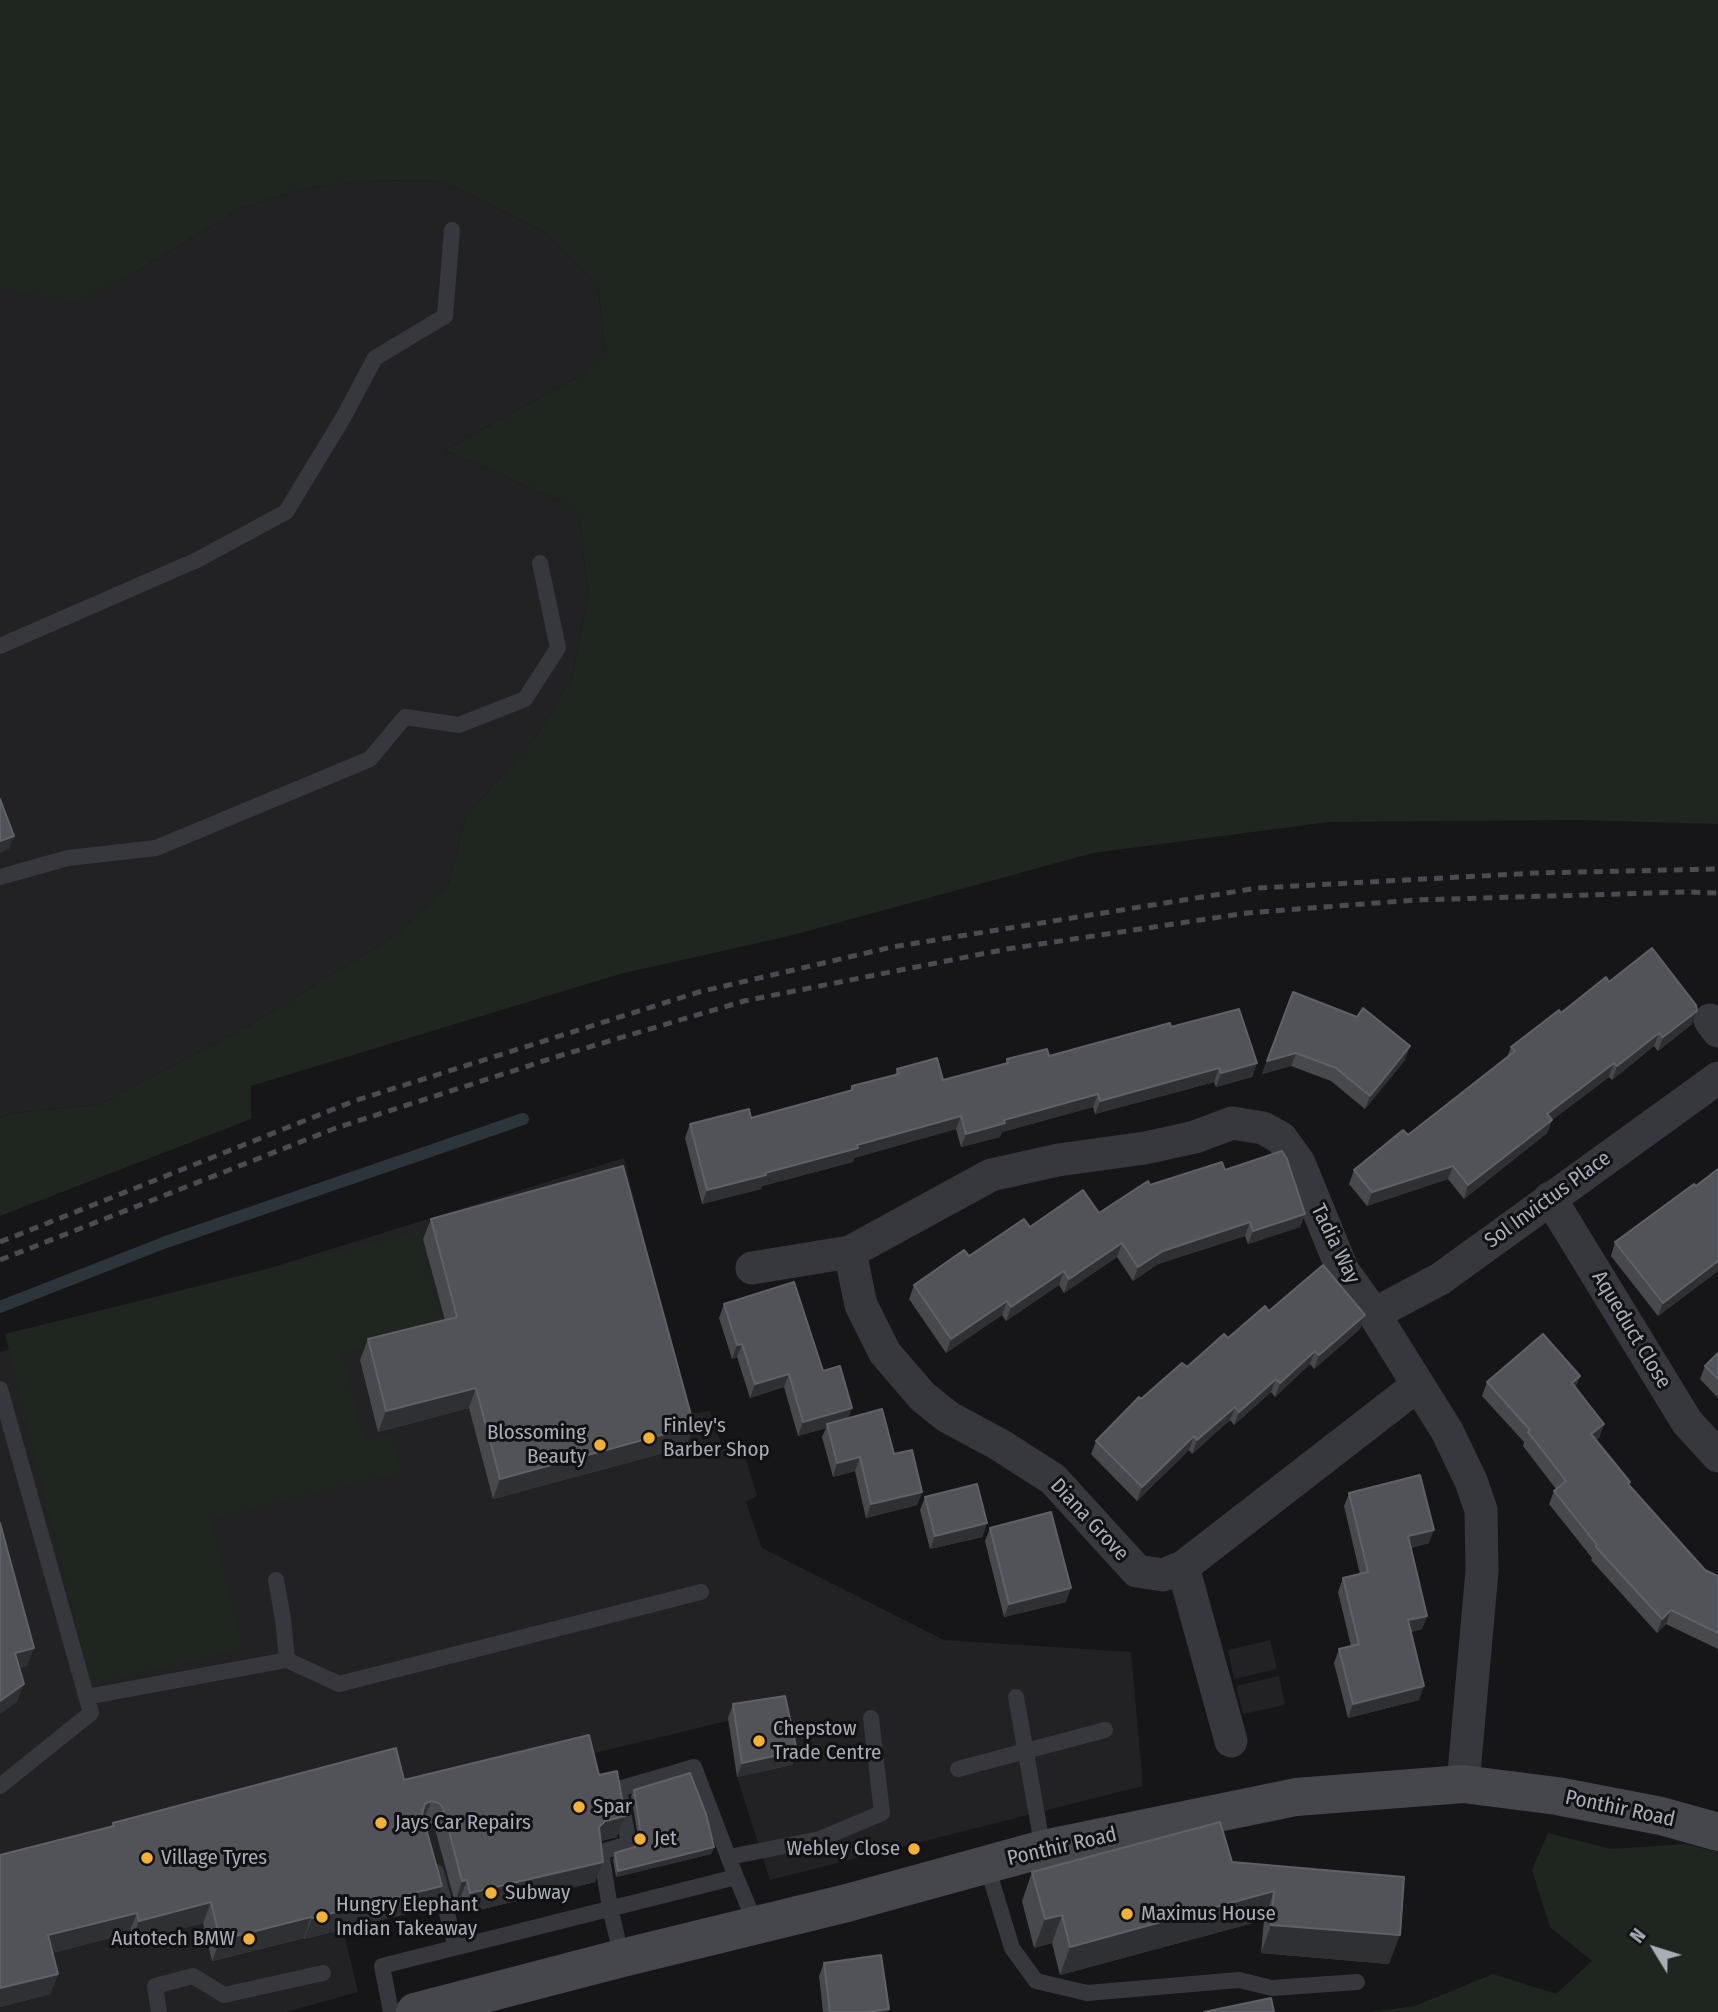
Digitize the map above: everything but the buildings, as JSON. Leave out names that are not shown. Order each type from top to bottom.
[{"type":"main road","name":"Ponthir Road","points":[[415,2012],[622,1958],[757,1927],[1044,1849],[1296,1797],[1463,1784],[1583,1801],[1661,1816],[1718,1832]]},
{"type":"street","name":"Sol Invictus Place","points":[[1374,1314],[1440,1279],[1718,1077]]},
{"type":"street","name":"Tadia Way","points":[[752,1268],[850,1252],[991,1175],[1058,1160],[1182,1140],[1232,1123],[1263,1128],[1281,1138],[1299,1163],[1343,1271],[1374,1314],[1447,1431],[1471,1481],[1481,1510],[1482,1571],[1463,1784]]},
{"type":"street","name":"Aqueduct Close","points":[[1550,1198],[1687,1422],[1718,1456]]},
{"type":"street","name":"Diana Grove","points":[[850,1252],[861,1305],[885,1353],[923,1397],[948,1417],[1053,1479],[1136,1572],[1163,1576],[1183,1567],[1418,1385]]},
{"type":"street","points":[[1183,1567],[1231,1741]]},
{"type":"lane","points":[[0,646],[197,560],[286,512],[343,418],[375,358],[444,316],[452,230]]},
{"type":"lane","points":[[0,877],[68,858],[156,848],[370,759],[405,717],[459,725],[525,699],[558,648],[540,563]]},
{"type":"lane","points":[[0,1389],[91,1713],[0,1786]]},
{"type":"lane","points":[[276,1580],[287,1660]]},
{"type":"lane","points":[[86,1697],[287,1660],[339,1684],[701,1592]]},
{"type":"lane","points":[[1016,1697],[1044,1849]]},
{"type":"lane","points":[[729,1857],[820,1839],[882,1813],[871,1718]]},
{"type":"lane","points":[[958,1769],[1105,1730]]},
{"type":"lane","points":[[622,1958],[601,1852],[629,1844],[619,1789],[694,1767],[757,1927]]},
{"type":"lane","points":[[432,1858],[456,1947]]},
{"type":"lane","points":[[987,1866],[1012,1948],[1036,1981],[1087,1993],[1238,1980],[1272,1988],[1357,1982]]},
{"type":"lane","points":[[391,2012],[382,1966],[736,1877]]},
{"type":"lane","points":[[159,2012],[155,1986],[193,1976],[224,1995],[323,1973]]},
{"type":"shaded area","points":[[0,0],[1718,0],[1718,824],[1578,820],[1329,822],[1093,853],[793,935],[620,974],[251,1086],[251,1119],[0,1216],[0,1118],[12,1113],[99,1105],[257,1021],[396,935],[448,884],[466,817],[539,733],[572,677],[588,595],[580,521],[560,501],[445,450],[583,374],[605,352],[598,285],[547,234],[474,196],[436,180],[362,181],[301,189],[239,209],[134,273],[78,302],[0,288]]},
{"type":"shaded area","points":[[436,180],[474,196],[547,234],[598,285],[605,353],[583,374],[445,450],[560,501],[580,521],[588,595],[572,677],[539,733],[466,817],[448,884],[396,935],[257,1021],[99,1105],[12,1113],[0,1118],[0,288],[32,292],[134,273],[239,209],[301,189],[361,181]]},
{"type":"shaded area","points":[[624,1158],[687,1414],[710,1411],[723,1449],[741,1443],[757,1496],[746,1502],[762,1548],[944,1640],[1131,1652],[1143,1786],[770,1880],[737,1777],[792,1765],[731,1720],[434,1792],[458,1895],[343,1929],[358,1992],[286,2012],[0,2012],[0,1352]]},
{"type":"shaded area","points":[[420,1231],[444,1328],[342,1353],[364,1440],[392,1434],[401,1472],[211,1519],[243,1648],[91,1685],[5,1334]]},
{"type":"shaded area","points":[[1270,1640],[1277,1669],[1234,1679],[1228,1650]]},
{"type":"shaded area","points":[[1279,1676],[1285,1705],[1243,1714],[1236,1686]]},
{"type":"shaded area","points":[[1548,1833],[1611,1849],[1685,1844],[1718,1852],[1718,2012],[1371,2012],[1415,2006],[1493,1974],[1556,1994],[1592,1961],[1550,1927],[1532,1870]]},
{"type":"waterway","points":[[0,1307],[166,1242],[523,1119]]},
{"type":"railway","points":[[0,1242],[354,1101],[699,992],[892,947],[1258,888],[1535,873],[1718,869]]},
{"type":"railway","points":[[0,1260],[336,1128],[559,1056],[744,1001],[1007,949],[1247,913],[1415,900],[1718,893]]},
{"type":"place","name":"Finley's Barber Shop","points":[[649,1438]]},
{"type":"place","name":"Blossoming Beauty","points":[[600,1445]]},
{"type":"place","name":"Chepstow Trade Centre","points":[[759,1741]]},
{"type":"place","name":"Spar","points":[[579,1807]]},
{"type":"place","name":"Jays Car Repairs","points":[[381,1823]]},
{"type":"place","name":"Jet","points":[[640,1839]]},
{"type":"place","name":"Webley Close","points":[[914,1849]]},
{"type":"place","name":"Village Tyres","points":[[147,1858]]},
{"type":"place","name":"Subway","points":[[491,1893]]},
{"type":"place","name":"Maximus House","points":[[1127,1914]]},
{"type":"place","name":"Hungry Elephant Indian Takeaway","points":[[322,1917]]},
{"type":"place","name":"Autotech BMW","points":[[249,1939]]}]
